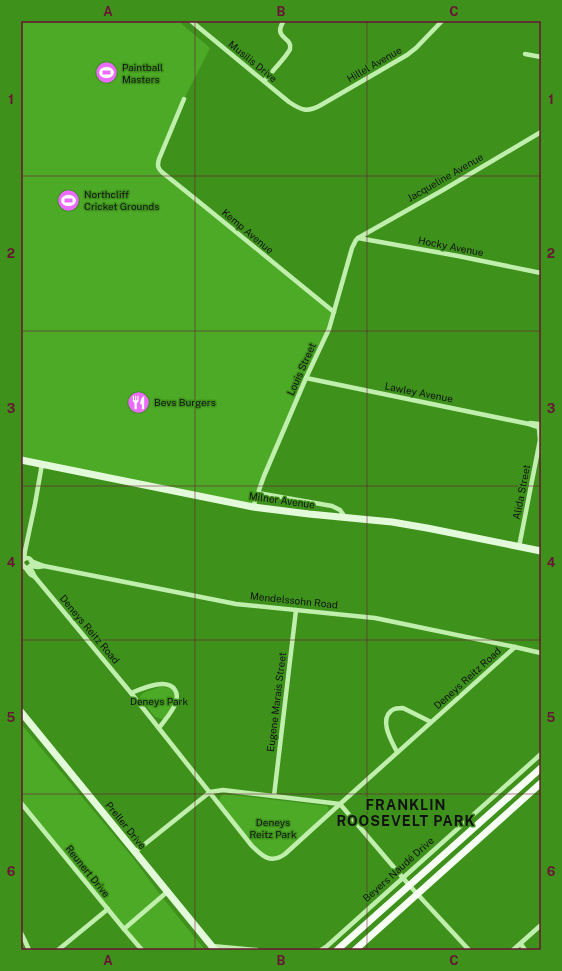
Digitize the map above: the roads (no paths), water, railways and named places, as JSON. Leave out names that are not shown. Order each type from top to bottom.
[{"type":"main road","name":"Milner Avenue","points":[[21,460],[253,506],[276,510],[392,522],[541,551]]},
{"type":"main road","name":"Preller Drive","points":[[21,712],[214,948]]},
{"type":"main road","name":"Beyers Naudé Drive","points":[[337,950],[541,768]]},
{"type":"main road","points":[[355,950],[541,784]]},
{"type":"street","name":"Musilis Drive","points":[[191,21],[295,106],[303,110],[307,110]]},
{"type":"street","name":"Hillel Avenue","points":[[307,110],[321,105],[408,55],[442,21]]},
{"type":"street","points":[[264,81],[287,54],[290,48],[290,43],[280,31],[283,22]]},
{"type":"street","points":[[525,54],[541,57]]},
{"type":"street","name":"Kemp Avenue","points":[[184,99],[158,159],[158,168],[244,240],[334,312]]},
{"type":"street","name":"Jacqueline Avenue","points":[[358,238],[541,132]]},
{"type":"street","name":"Hocky Avenue","points":[[358,238],[541,273]]},
{"type":"street","name":"Louis Street","points":[[253,506],[264,476],[306,378],[325,338],[352,248],[358,238]]},
{"type":"street","name":"Lawley Avenue","points":[[306,378],[528,424],[540,425]]},
{"type":"street","name":"Alida Street","points":[[519,547],[541,440],[540,425]]},
{"type":"street","points":[[25,562],[42,464]]},
{"type":"street","points":[[258,493],[332,506],[340,510],[345,517]]},
{"type":"street","name":"Mendelssohn Road","points":[[25,562],[38,567],[44,566],[227,602],[375,618],[541,653]]},
{"type":"street","name":"Deneys Reitz Road","points":[[25,562],[30,574],[35,577],[159,728],[257,851],[271,859],[280,858],[286,854],[397,752],[515,647]]},
{"type":"street","name":"Eugene Marais Street","points":[[274,796],[296,610]]},
{"type":"street","points":[[130,693],[158,684],[167,684],[173,688],[176,694],[176,702],[159,728]]},
{"type":"street","name":"Deneys Reitz Road","points":[[397,752],[392,743],[386,725],[386,717],[391,711],[402,708],[431,722]]},
{"type":"street","name":"Beyers Naudé Drive","points":[[321,950],[541,754]]},
{"type":"street","points":[[135,852],[210,792],[223,790],[340,804],[409,885],[469,950]]},
{"type":"street","name":"Reunert Drive","points":[[21,803],[142,950]]},
{"type":"street","points":[[124,929],[167,892]]},
{"type":"street","points":[[58,950],[108,909]]},
{"type":"street","points":[[513,950],[541,926]]},
{"type":"street","points":[[21,934],[28,950]]},
{"type":"street","points":[[521,944],[525,950]]},
{"type":"street","points":[[214,948],[258,950]]},
{"type":"place","name":"Paintball Masters","points":[[106,73]]},
{"type":"place","name":"Northcliff Cricket Grounds","points":[[68,200]]},
{"type":"place","name":"Bevs Burgers","points":[[138,402]]},
{"type":"district","name":"FRANKLIN ROOSEVELT PARK","points":[[406,814]]},
{"type":"park label","name":"Deneys Park","points":[[159,701]]},
{"type":"park label","name":"Deneys Reitz Park","points":[[273,828]]}]
